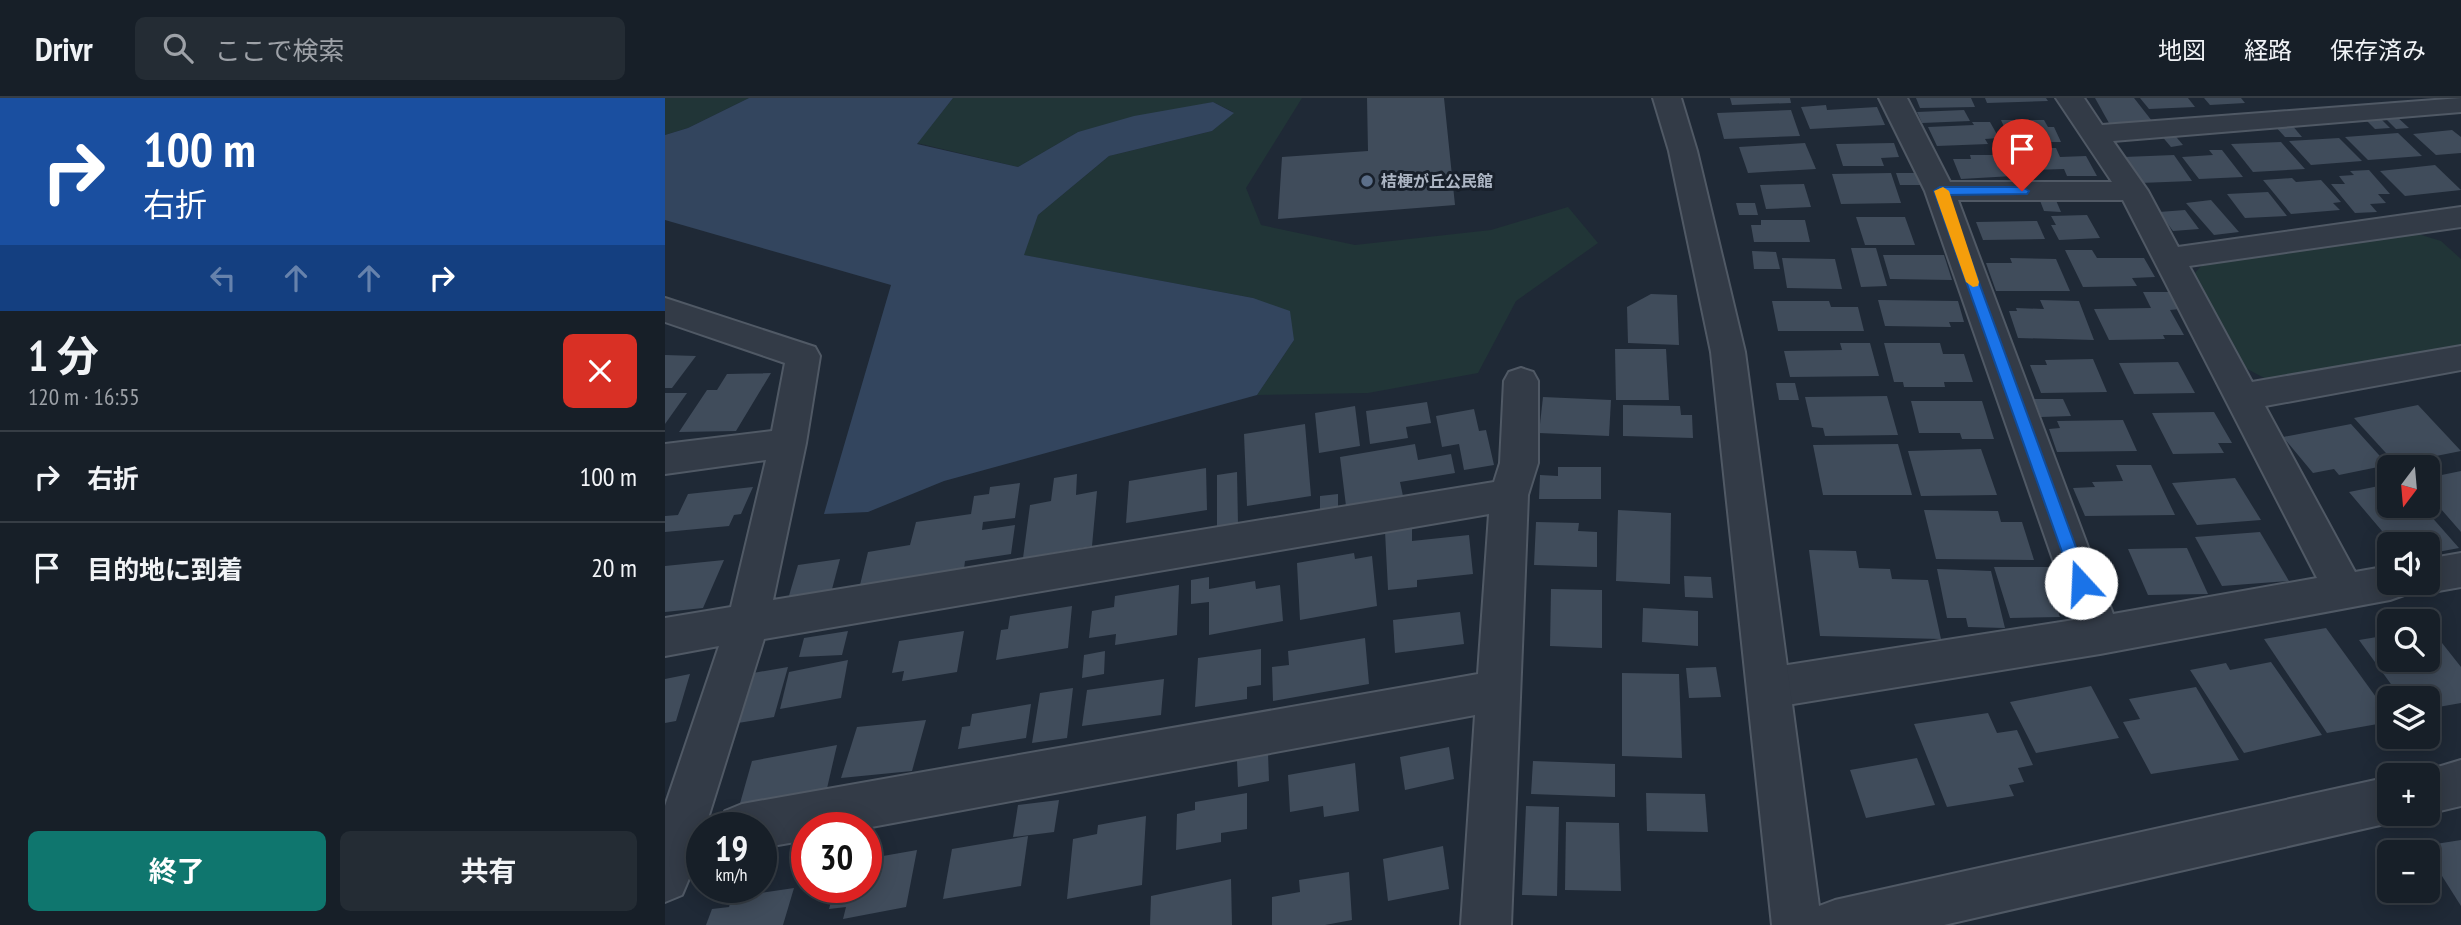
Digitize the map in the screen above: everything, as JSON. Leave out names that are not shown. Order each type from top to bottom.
[{"type":"street","points":[[1667,98],[1683,152],[1728,352],[1797,925]]},
{"type":"street","points":[[1893,98],[1940,191],[2100,635]]},
{"type":"street","points":[[2070,98],[2133,191],[2344,591]]},
{"type":"street","points":[[2095,134],[2461,104]]},
{"type":"street","points":[[1940,191],[2133,191]]},
{"type":"street","points":[[2167,259],[2447,219],[2461,245]]},
{"type":"street","points":[[665,310],[803,356],[748,622],[677,849]]},
{"type":"street","points":[[2242,397],[2461,358]]},
{"type":"street","points":[[1486,925],[1509,495],[1519,463],[1521,381]]},
{"type":"street","points":[[665,459],[787,443]]},
{"type":"street","points":[[665,637],[1509,495]]},
{"type":"street","points":[[2440,574],[2461,570]]},
{"type":"street","points":[[1769,688],[2100,635],[2377,585]]},
{"type":"street","points":[[777,822],[1500,690]]},
{"type":"street","points":[[2440,788],[2461,783]]},
{"type":"street","points":[[1835,925],[2377,803]]},
{"type":"green space","points":[[665,98],[749,98],[688,128],[665,135]]},
{"type":"green space","points":[[953,98],[1302,98],[1246,188],[1261,225],[1355,245],[1491,230],[1568,207],[1598,243],[1516,301],[1478,373],[1368,393],[1257,395],[1294,340],[1253,298],[1023,255],[1038,215],[1109,156],[1212,131],[1233,112],[1213,102],[1078,132],[1018,167],[917,143]]},
{"type":"green space","points":[[2415,233],[2441,241],[2461,259],[2461,345],[2266,379],[2240,365],[2193,275],[2203,264]]},
{"type":"water","points":[[749,98],[953,98],[917,144],[1018,167],[1078,132],[1134,116],[1213,102],[1234,113],[1212,131],[1109,156],[1038,215],[1024,255],[1253,298],[1290,311],[1294,340],[1257,395],[944,481],[868,512],[824,514],[891,285],[665,220],[665,135],[688,128]]},
{"type":"building","name":"桔梗が丘公民館","points":[[1367,98],[1444,98],[1455,205],[1278,219],[1282,157],[1368,151]]},
{"type":"building","points":[[1730,98],[1790,98],[1791,103],[1732,105]]},
{"type":"building","points":[[1916,98],[1971,98],[1975,107],[1920,108]]},
{"type":"building","points":[[1985,98],[2046,98],[2048,101],[1987,103]]},
{"type":"building","points":[[2095,98],[2134,98],[2152,121],[2109,123]]},
{"type":"building","points":[[2140,98],[2188,98],[2195,107],[2149,109]]},
{"type":"building","points":[[2204,98],[2241,98],[2245,103],[2210,105]]},
{"type":"building","points":[[1826,105],[1827,110],[1877,107],[1885,125],[1810,129],[1801,107]]},
{"type":"building","points":[[1791,110],[1800,136],[1724,139],[1717,113]]},
{"type":"building","points":[[1964,110],[1970,121],[1922,123],[1917,112]]},
{"type":"building","points":[[2395,115],[2409,128],[2396,129],[2383,116]]},
{"type":"building","points":[[2379,117],[2390,128],[2375,129],[2364,118]]},
{"type":"building","points":[[2001,120],[2044,120],[2048,127],[2054,127],[2061,142],[2011,142]]},
{"type":"building","points":[[1972,122],[1990,122],[1999,138],[1985,139],[1988,144],[1937,146],[1928,127],[1974,125]]},
{"type":"building","points":[[2291,124],[2302,137],[2285,137],[2274,125]]},
{"type":"building","points":[[2452,130],[2461,137],[2461,153],[2436,155],[2413,134]]},
{"type":"building","points":[[2172,132],[2183,145],[2171,147],[2160,134]]},
{"type":"building","points":[[2398,133],[2422,156],[2368,160],[2345,137]]},
{"type":"building","points":[[2339,138],[2362,161],[2311,165],[2289,141]]},
{"type":"building","points":[[2281,142],[2305,169],[2253,172],[2231,144]]},
{"type":"building","points":[[1805,143],[1816,169],[1748,173],[1739,147]]},
{"type":"building","points":[[1894,143],[1899,157],[1881,158],[1884,166],[1843,166],[1836,144]]},
{"type":"building","points":[[2018,148],[2056,148],[2060,157],[2086,156],[2097,176],[2067,176],[2064,169],[2029,170]]},
{"type":"building","points":[[2209,150],[2222,150],[2243,177],[2199,179],[2182,157],[2213,155]]},
{"type":"building","points":[[1970,155],[2002,155],[2013,176],[1961,179],[1953,159],[1971,159]]},
{"type":"building","points":[[2174,155],[2192,181],[2140,183],[2124,157]]},
{"type":"building","points":[[2435,165],[2461,190],[2405,196],[2380,171]]},
{"type":"building","points":[[2369,170],[2390,194],[2378,194],[2386,203],[2370,204],[2377,212],[2355,213],[2331,184],[2345,184],[2339,176],[2354,175],[2350,171]]},
{"type":"building","points":[[1891,173],[1901,203],[1841,204],[1832,174]]},
{"type":"building","points":[[1896,173],[1917,173],[1922,185],[1900,185]]},
{"type":"building","points":[[2292,178],[2296,182],[2321,180],[2341,202],[2333,203],[2340,210],[2291,214],[2263,180]]},
{"type":"building","points":[[1804,184],[1811,207],[1766,209],[1760,185]]},
{"type":"building","points":[[2268,192],[2287,216],[2245,218],[2227,194]]},
{"type":"building","points":[[2039,198],[2055,198],[2061,212],[2044,211]]},
{"type":"building","points":[[2211,200],[2239,232],[2214,235],[2186,203]]},
{"type":"building","points":[[1736,203],[1755,203],[1758,215],[1739,215]]},
{"type":"building","points":[[2185,210],[2199,229],[2173,231],[2159,212]]},
{"type":"building","points":[[2087,215],[2100,238],[2059,240],[2051,225],[2056,225],[2051,216]]},
{"type":"building","points":[[1856,217],[1905,217],[1915,245],[1865,245]]},
{"type":"building","points":[[1761,220],[1805,220],[1810,242],[1754,242],[1751,225],[1761,225]]},
{"type":"building","points":[[2037,221],[2045,239],[1983,240],[1976,222]]},
{"type":"building","points":[[1851,248],[1876,248],[1887,286],[1861,287]]},
{"type":"building","points":[[2065,250],[2092,250],[2097,258],[2144,258],[2155,277],[2132,278],[2137,286],[2083,287]]},
{"type":"building","points":[[1752,251],[1776,252],[1780,269],[1754,269]]},
{"type":"building","points":[[1883,255],[1944,255],[1952,280],[1890,279]]},
{"type":"building","points":[[1782,258],[1835,259],[1842,289],[1787,288]]},
{"type":"building","points":[[2010,258],[2056,259],[2070,291],[1996,291],[1986,263],[2012,263]]},
{"type":"building","points":[[2143,292],[2170,292],[2179,309],[2170,310],[2184,335],[2163,335],[2165,339],[2109,340],[2094,309],[2151,308]]},
{"type":"building","points":[[1651,294],[1677,295],[1679,345],[1628,343],[1627,307]]},
{"type":"building","points":[[1878,300],[1958,301],[1964,322],[1949,322],[1951,327],[1885,326]]},
{"type":"building","points":[[2040,300],[2079,301],[2094,340],[2018,338],[2009,311],[2017,311],[2016,308],[2044,309]]},
{"type":"building","points":[[1772,301],[1829,301],[1831,307],[1858,307],[1864,331],[1778,331]]},
{"type":"building","points":[[1840,343],[1870,343],[1879,376],[1790,377],[1784,351],[1842,350]]},
{"type":"building","points":[[1884,343],[1940,343],[1943,354],[1964,354],[1973,382],[1944,382],[1945,387],[1904,387],[1903,382],[1894,382]]},
{"type":"building","points":[[1615,349],[1666,349],[1669,400],[1616,400]]},
{"type":"building","points":[[665,355],[696,356],[672,388],[665,388]]},
{"type":"building","points":[[2093,359],[2107,392],[2041,393],[2030,365],[2047,365],[2045,360]]},
{"type":"building","points":[[2178,362],[2195,393],[2134,394],[2119,363]]},
{"type":"building","points":[[771,373],[736,431],[679,432],[707,390],[717,390],[727,374]]},
{"type":"building","points":[[1776,383],[1795,383],[1799,400],[1779,400]]},
{"type":"building","points":[[665,393],[687,393],[665,424]]},
{"type":"building","points":[[1887,396],[1898,435],[1825,436],[1823,428],[1812,427],[1805,397]]},
{"type":"building","points":[[1543,397],[1611,400],[1609,436],[1539,433]]},
{"type":"building","points":[[2034,399],[2063,399],[2071,416],[2041,417]]},
{"type":"building","points":[[1911,401],[1982,401],[1994,439],[1962,439],[1960,433],[1919,433]]},
{"type":"building","points":[[1427,402],[1431,423],[1406,427],[1408,438],[1370,444],[1366,411]]},
{"type":"building","points":[[1623,405],[1680,406],[1681,415],[1692,415],[1693,438],[1623,436]]},
{"type":"building","points":[[2418,405],[2461,451],[2440,455],[2388,455],[2354,418]]},
{"type":"building","points":[[1355,406],[1360,446],[1319,453],[1315,413]]},
{"type":"building","points":[[1474,409],[1479,431],[1486,430],[1494,465],[1464,470],[1459,444],[1442,447],[1436,416]]},
{"type":"building","points":[[2214,412],[2232,443],[2218,443],[2224,453],[2173,454],[2152,413]]},
{"type":"building","points":[[2123,420],[2137,451],[2057,452],[2049,429],[2060,428],[2057,421]]},
{"type":"building","points":[[1305,424],[1311,496],[1247,506],[1244,434]]},
{"type":"building","points":[[2351,424],[2379,455],[2377,467],[2339,475],[2334,469],[2313,473],[2283,437]]},
{"type":"building","points":[[1415,444],[1418,460],[1451,454],[1455,473],[1400,482],[1403,496],[1346,506],[1340,457]]},
{"type":"building","points":[[1898,444],[1912,495],[1823,495],[1813,445]]},
{"type":"building","points":[[1981,449],[1997,495],[1921,496],[1908,451]]},
{"type":"building","points":[[2116,465],[2151,465],[2175,515],[2085,516],[2073,488],[2095,487],[2092,482],[2123,481]]},
{"type":"building","points":[[1558,467],[1601,467],[1601,499],[1539,499],[1540,475],[1558,476]]},
{"type":"building","points":[[1206,468],[1207,510],[1126,523],[1129,481]]},
{"type":"building","points":[[2461,471],[2461,532],[2440,508],[2440,475]]},
{"type":"building","points":[[1237,472],[1238,524],[1217,527],[1217,475]]},
{"type":"building","points":[[1077,474],[1076,495],[1097,491],[1092,546],[1023,558],[1030,505],[1051,501],[1054,478]]},
{"type":"building","points":[[2235,478],[2261,520],[2197,525],[2172,483]]},
{"type":"building","points":[[1020,483],[1015,518],[983,522],[982,530],[1015,525],[1011,554],[965,561],[964,569],[860,585],[868,552],[910,545],[916,522],[971,514],[974,496],[989,494],[990,487]]},
{"type":"building","points":[[2377,486],[2377,518],[2433,518],[2459,548],[2440,552],[2440,532],[2383,532],[2349,492]]},
{"type":"building","points":[[753,487],[741,514],[734,515],[729,526],[665,532],[665,516],[678,515],[688,494]]},
{"type":"building","points":[[1338,494],[1338,508],[1320,510],[1320,496]]},
{"type":"building","points":[[1618,510],[1671,513],[1670,584],[1616,581]]},
{"type":"building","points":[[1924,510],[1998,511],[2001,522],[2022,522],[2034,560],[1936,559]]},
{"type":"building","points":[[1536,522],[1579,523],[1578,531],[1597,532],[1597,567],[1534,565]]},
{"type":"building","points":[[1412,528],[1412,541],[1469,535],[1473,574],[1417,580],[1417,587],[1388,590],[1385,531]]},
{"type":"building","points":[[2260,532],[2289,581],[2222,586],[2195,537]]},
{"type":"building","points":[[2187,548],[2208,594],[2148,595],[2128,549]]},
{"type":"building","points":[[1809,550],[1856,551],[1859,568],[1890,569],[1892,579],[1928,580],[1941,639],[1820,636]]},
{"type":"building","points":[[1354,553],[1355,559],[1372,556],[1377,606],[1300,620],[1297,563]]},
{"type":"building","points":[[840,559],[831,593],[788,599],[798,565]]},
{"type":"building","points":[[724,560],[703,608],[665,612],[665,566]]},
{"type":"building","points":[[1994,567],[2048,567],[2062,607],[2056,607],[2060,617],[2010,618]]},
{"type":"building","points":[[1937,569],[1991,571],[2005,628],[1968,627],[1966,618],[1947,618]]},
{"type":"building","points":[[1684,576],[1711,577],[1713,598],[1685,597]]},
{"type":"building","points":[[1209,577],[1209,589],[1255,581],[1256,589],[1280,585],[1283,621],[1209,635],[1209,602],[1191,604],[1191,580]]},
{"type":"building","points":[[1179,585],[1177,635],[1115,645],[1116,634],[1089,638],[1092,611],[1114,607],[1115,596]]},
{"type":"building","points":[[1551,589],[1602,590],[1602,648],[1550,646]]},
{"type":"building","points":[[1072,606],[1068,648],[996,660],[1001,630],[1008,629],[1010,616]]},
{"type":"building","points":[[1643,608],[1698,611],[1698,646],[1642,642]]},
{"type":"building","points":[[1460,612],[1464,644],[1395,653],[1393,620]]},
{"type":"building","points":[[2326,628],[2377,698],[2377,724],[2327,733],[2264,639]]},
{"type":"building","points":[[848,631],[842,655],[799,657],[804,638]]},
{"type":"building","points":[[964,631],[957,672],[902,681],[904,671],[892,673],[899,641]]},
{"type":"building","points":[[2377,637],[2377,665],[2359,640]]},
{"type":"building","points":[[1365,638],[1369,684],[1273,701],[1272,667],[1289,665],[1288,651]]},
{"type":"building","points":[[2440,640],[2461,667],[2461,703],[2440,707],[2440,686],[2392,686],[2382,672],[2440,672]]},
{"type":"building","points":[[1261,649],[1261,685],[1247,687],[1247,699],[1195,707],[1198,658]]},
{"type":"building","points":[[1105,651],[1104,674],[1082,678],[1084,655]]},
{"type":"building","points":[[848,660],[841,698],[780,709],[789,672]]},
{"type":"building","points":[[2271,662],[2322,735],[2244,753],[2190,670],[2226,663],[2230,670]]},
{"type":"building","points":[[788,667],[774,717],[738,723],[753,673]]},
{"type":"building","points":[[1716,667],[1721,697],[1689,698],[1686,668]]},
{"type":"building","points":[[1622,673],[1679,674],[1682,758],[1622,756]]},
{"type":"building","points":[[690,674],[676,721],[665,723],[665,679]]},
{"type":"building","points":[[1164,679],[1161,715],[1082,726],[1087,690]]},
{"type":"building","points":[[2091,686],[2119,738],[2036,753],[2010,702]]},
{"type":"building","points":[[2196,687],[2239,760],[2151,774],[2123,722],[2140,719],[2129,699]]},
{"type":"building","points":[[1073,688],[1067,738],[1032,743],[1040,693]]},
{"type":"building","points":[[1031,704],[1026,738],[958,749],[962,727],[970,726],[972,714]]},
{"type":"building","points":[[1988,713],[1997,733],[2017,730],[2033,765],[2018,768],[2024,782],[2009,785],[2014,796],[1947,807],[1914,724]]},
{"type":"building","points":[[926,720],[912,771],[841,778],[857,727]]},
{"type":"building","points":[[837,745],[825,797],[738,812],[752,761]]},
{"type":"building","points":[[1449,747],[1454,779],[1405,790],[1400,757]]},
{"type":"building","points":[[1268,753],[1269,781],[1238,787],[1237,761]]},
{"type":"building","points":[[1917,758],[1935,805],[1866,818],[1850,770]]},
{"type":"building","points":[[1533,761],[1615,764],[1615,797],[1531,794]]},
{"type":"building","points":[[1355,763],[1359,811],[1324,817],[1323,806],[1290,812],[1288,775]]},
{"type":"building","points":[[1247,793],[1247,829],[1221,833],[1221,842],[1176,850],[1177,814],[1195,810],[1195,802]]},
{"type":"building","points":[[1646,793],[1705,794],[1708,832],[1647,831]]},
{"type":"building","points":[[1059,800],[1054,832],[1013,837],[1018,805]]},
{"type":"building","points":[[1526,806],[1559,807],[1557,896],[1522,895]]},
{"type":"building","points":[[1146,816],[1142,885],[1067,899],[1073,839],[1097,834],[1098,825]]},
{"type":"building","points":[[1566,822],[1619,823],[1621,891],[1565,890]]},
{"type":"building","points":[[1028,836],[1021,886],[943,899],[952,849]]},
{"type":"building","points":[[2461,840],[2461,906],[2440,873],[2440,843]]},
{"type":"building","points":[[1443,846],[1449,889],[1388,901],[1383,859]]},
{"type":"building","points":[[917,850],[906,907],[843,919],[846,907],[829,909],[831,903],[882,903],[882,856]]},
{"type":"building","points":[[1349,872],[1352,920],[1325,925],[1272,925],[1272,897],[1300,892],[1299,880]]},
{"type":"building","points":[[1231,879],[1232,925],[1150,925],[1151,896]]},
{"type":"building","points":[[791,888],[783,925],[706,925],[712,909],[729,907],[730,903],[777,903],[777,890]]},
{"type":"slow traffic","points":[[1943,191],[1940,191],[1973,282]]},
{"type":"place","name":"桔梗が丘公民館","points":[[1367,181]]},
{"type":"route","points":[[2022,191],[1940,191],[2081,583]]}]
